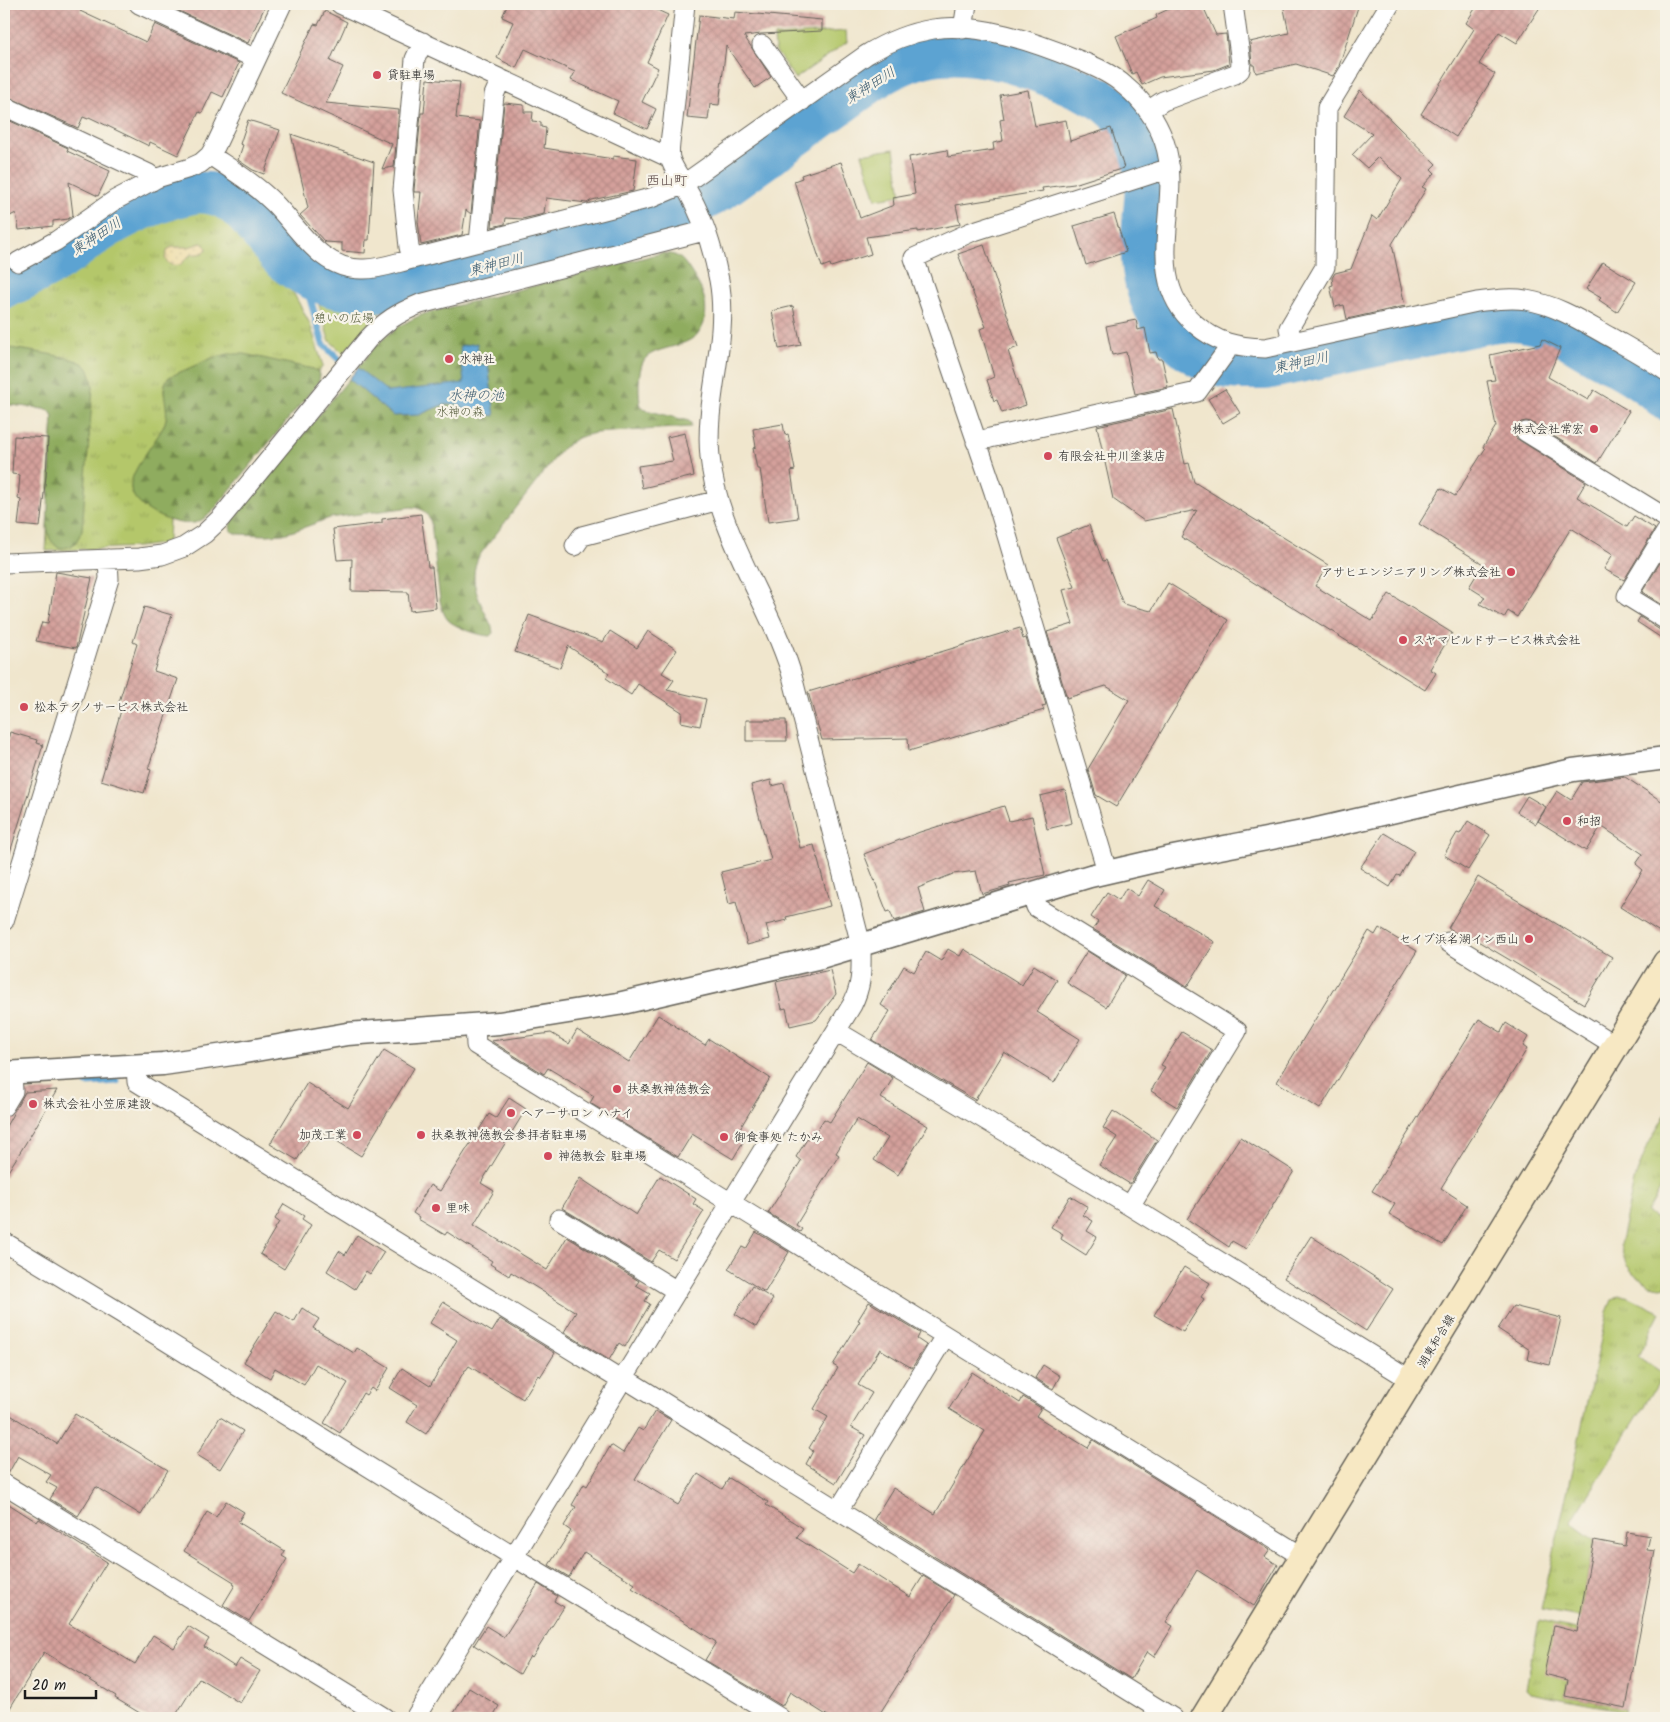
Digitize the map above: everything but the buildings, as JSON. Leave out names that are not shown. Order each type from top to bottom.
[{"type":"main road","name":"湖東和合線","points":[[1204,1718],[1666,963]]},
{"type":"street","points":[[139,4],[256,59]]},
{"type":"street","points":[[18,262],[56,241],[115,200],[170,173],[201,163],[210,155],[282,4]]},
{"type":"street","points":[[340,4],[670,158]]},
{"type":"street","points":[[415,1718],[859,992],[861,946],[785,655],[730,535],[719,500],[710,456],[709,432],[721,334],[722,307],[719,281],[702,224],[670,158],[685,4]]},
{"type":"street","points":[[964,29],[967,4]]},
{"type":"street","points":[[1148,111],[1163,101],[1235,74],[1240,70],[1241,63],[1233,4]]},
{"type":"street","points":[[1292,342],[1289,328],[1325,267],[1327,108],[1390,4]]},
{"type":"street","points":[[210,155],[246,179],[264,194],[314,248],[328,260],[344,267],[362,269],[380,267],[651,198],[685,186],[866,54],[887,42],[910,34],[934,29],[964,29],[1018,38],[1052,49],[1106,72],[1141,101],[1164,141],[1171,186],[1165,262],[1168,283],[1176,302],[1189,319],[1227,348],[1265,348],[1477,302],[1501,298],[1525,299],[1548,304],[1570,314],[1666,371]]},
{"type":"street","points":[[412,259],[403,190],[415,58],[423,42]]},
{"type":"street","points":[[762,44],[802,101]]},
{"type":"street","points":[[479,242],[494,95],[501,79]]},
{"type":"street","points":[[4,106],[149,174],[152,181]]},
{"type":"street","points":[[1107,872],[994,492],[914,258],[971,232],[1167,169]]},
{"type":"street","points":[[4,564],[162,555],[184,547],[204,534],[221,518],[346,366],[383,324],[401,312],[420,304],[702,224]]},
{"type":"street","points":[[976,442],[1197,392],[1227,348]]},
{"type":"street","points":[[1526,432],[1666,518]]},
{"type":"street","points":[[575,546],[582,536],[719,500]]},
{"type":"street","points":[[1666,532],[1627,596],[1666,620]]},
{"type":"street","points":[[4,921],[109,579],[108,559]]},
{"type":"street","points":[[4,1106],[13,1091],[8,1073],[136,1066],[201,1059],[347,1034],[474,1025],[539,1018],[618,1004],[821,957],[1107,872],[1168,858],[1313,830],[1573,770],[1666,758]]},
{"type":"street","points":[[1032,893],[1036,907],[1237,1031],[1130,1206]]},
{"type":"street","points":[[1448,942],[1616,1046]]},
{"type":"street","points":[[474,1025],[476,1045],[1303,1557]]},
{"type":"street","points":[[836,1031],[1130,1206],[1411,1380]]},
{"type":"street","points":[[136,1066],[138,1082],[1173,1718]]},
{"type":"street","points":[[559,1219],[677,1291]]},
{"type":"street","points":[[4,1242],[514,1557],[780,1718]]},
{"type":"street","points":[[838,1511],[945,1336]]},
{"type":"street","points":[[4,1484],[384,1718]]},
{"type":"green space","points":[[846,31],[847,42],[795,79],[775,50],[774,36]]},
{"type":"green space","points":[[894,149],[901,195],[876,199],[862,154]]},
{"type":"green space","points":[[192,204],[206,204],[219,207],[232,214],[242,226],[293,292],[310,324],[323,366],[318,372],[313,369],[169,377],[164,387],[167,410],[166,421],[163,429],[134,474],[143,507],[169,520],[168,541],[138,547],[46,551],[53,416],[50,411],[44,409],[4,404],[4,300],[64,270],[122,231],[153,217]]},
{"type":"green space","name":"水神の森","points":[[662,253],[676,256],[688,267],[703,294],[706,311],[705,318],[701,329],[695,337],[656,352],[648,356],[643,362],[639,377],[640,402],[641,407],[646,410],[689,421],[691,427],[595,433],[577,438],[561,450],[479,556],[475,566],[474,584],[492,627],[493,633],[490,636],[451,623],[445,615],[440,601],[431,523],[426,513],[419,508],[411,507],[330,518],[283,534],[237,534],[231,531],[232,521],[376,346],[398,327],[424,314]]},
{"type":"green space","name":"憩いの広場","points":[[314,287],[347,296],[402,298],[376,316],[343,353],[329,340]]},
{"type":"green space","points":[[4,347],[70,359],[85,365],[91,375],[93,387],[82,530],[76,542],[68,547],[58,548],[50,539],[47,527],[53,416],[50,411],[44,409],[4,404]]},
{"type":"green space","points":[[228,354],[244,354],[313,369],[318,372],[320,378],[213,511],[202,520],[186,524],[156,515],[139,503],[131,489],[131,482],[138,465],[164,425],[166,412],[164,388],[166,382],[169,377],[212,358]]},
{"type":"green space","points":[[1666,1113],[1666,1179],[1647,1213],[1666,1225],[1666,1286],[1661,1287],[1650,1285],[1633,1273],[1626,1264],[1620,1245],[1634,1181],[1648,1145]]},
{"type":"green space","points":[[1619,1296],[1626,1296],[1660,1312],[1638,1356],[1664,1374],[1571,1523],[1594,1540],[1580,1617],[1541,1610],[1607,1312],[1612,1300]]},
{"type":"green space","points":[[1539,1621],[1577,1629],[1565,1696],[1626,1708],[1625,1711],[1530,1693],[1526,1689]]},
{"type":"sand","points":[[202,243],[207,248],[206,251],[190,255],[180,265],[171,264],[165,258],[168,249],[188,247]]},
{"type":"water","name":"水神の池","points":[[477,343],[480,365],[488,364],[495,416],[468,411],[458,404],[442,405],[419,415],[393,416],[349,379],[358,368],[388,392],[464,383],[460,346]]},
{"type":"waterway","name":"東神田川","points":[[4,288],[57,261],[106,228],[140,210],[163,201],[202,192],[215,194],[236,206],[254,224],[282,259],[308,277],[345,289],[387,291],[597,238],[640,226],[682,211],[722,189],[886,72],[908,62],[931,55],[972,54],[1021,65],[1093,94],[1112,107],[1131,129],[1137,142],[1145,171],[1146,193],[1142,259],[1150,296],[1157,314],[1180,343],[1196,355],[1214,364],[1233,368],[1266,369],[1486,323],[1518,320],[1543,326],[1570,339],[1632,374],[1666,400]]},
{"type":"waterway","points":[[303,274],[323,344],[345,365]]},
{"type":"waterway","points":[[87,1083],[117,1081]]},
{"type":"place","name":"貸駐車場","points":[[377,75]]},
{"type":"place","name":"水神社","points":[[449,359]]},
{"type":"place","name":"株式会社常宏","points":[[1594,429]]},
{"type":"place","name":"有限会社中川塗装店","points":[[1048,456]]},
{"type":"place","name":"アサヒエンジニアリング株式会社","points":[[1511,572]]},
{"type":"place","name":"スヤマビルドサービス株式会社","points":[[1403,640]]},
{"type":"place","name":"松本テクノサービス株式会社","points":[[24,707]]},
{"type":"place","name":"和招","points":[[1567,821]]},
{"type":"place","name":"セイブ浜名湖イン西山","points":[[1529,939]]},
{"type":"place","name":"扶桑教神徳教会","points":[[617,1089]]},
{"type":"place","name":"株式会社小笠原建設","points":[[33,1104]]},
{"type":"place","name":"ヘアーサロン ハナイ","points":[[511,1113]]},
{"type":"place","name":"加茂工業","points":[[357,1135]]},
{"type":"place","name":"扶桑教神徳教会参拝者駐車場","points":[[421,1135]]},
{"type":"place","name":"御食事処 たかみ","points":[[724,1137]]},
{"type":"place","name":"神徳教会 駐車場","points":[[548,1156]]},
{"type":"place","name":"里味","points":[[436,1208]]},
{"type":"district","name":"西山町","points":[[667,180]]}]
